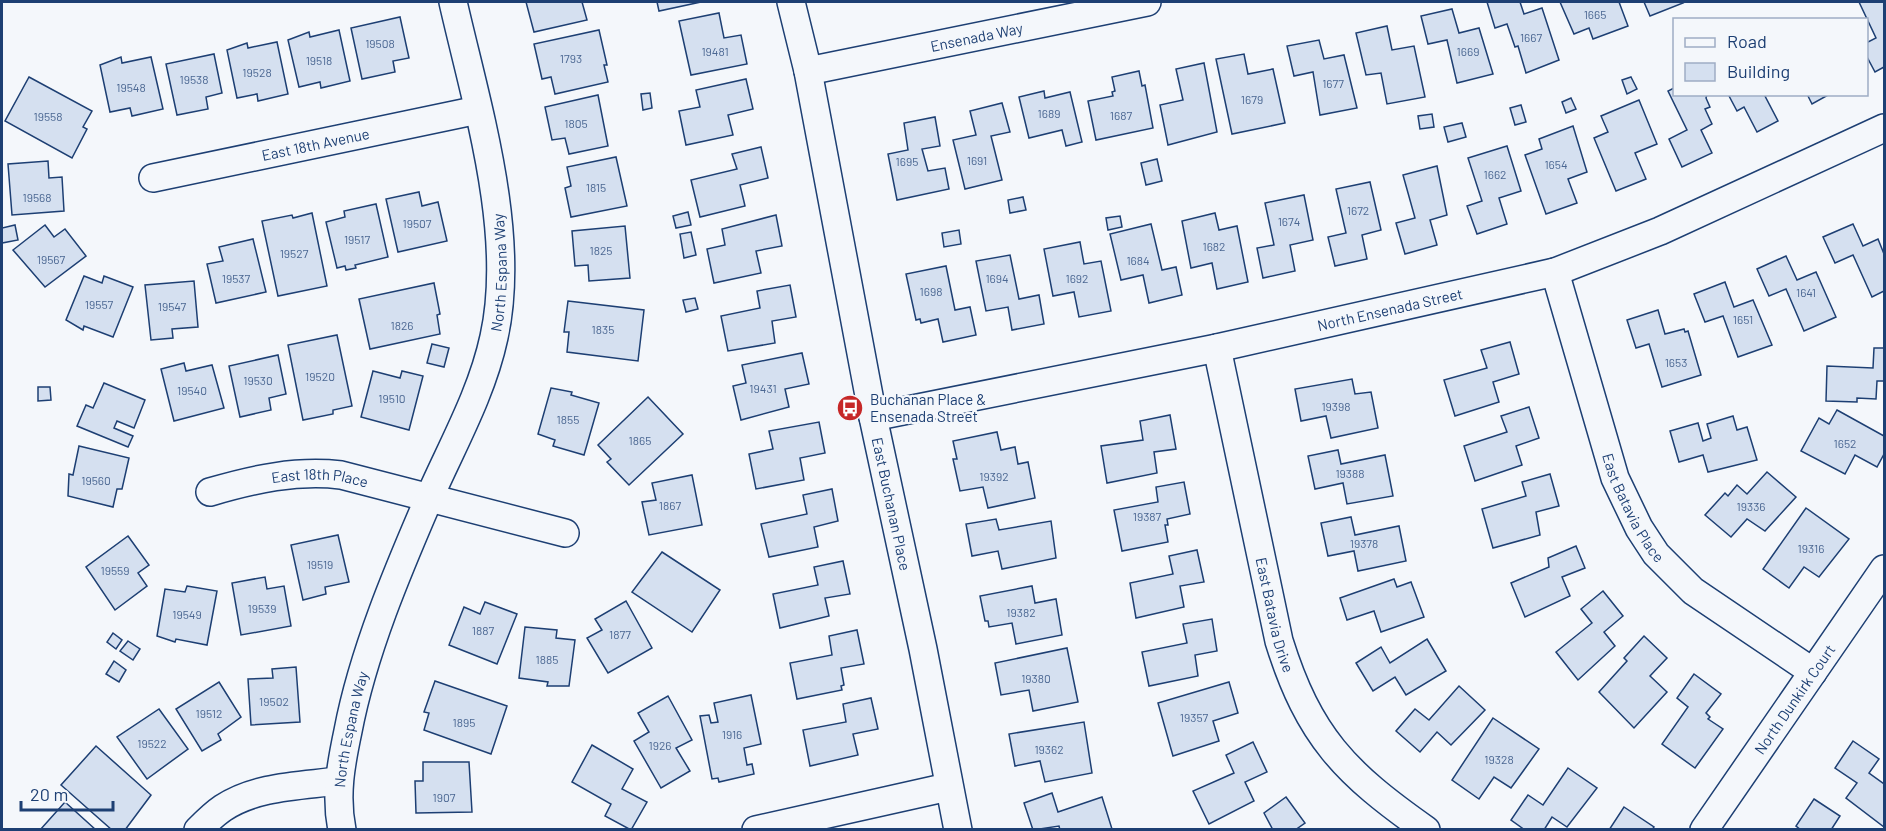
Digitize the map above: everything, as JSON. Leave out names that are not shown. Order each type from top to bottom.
[{"type":"street","name":"North Espana Way","points":[[342,830],[338,781],[353,705],[366,659],[430,498],[465,422],[495,334],[500,282],[499,224],[478,111],[453,2]]},
{"type":"street","name":"East Buchanan Place","points":[[791,2],[808,71],[873,417],[923,649],[948,788],[958,830]]},
{"type":"street","name":"Ensenada Way","points":[[808,71],[1147,2]]},
{"type":"street","name":"East 18th Avenue","points":[[153,178],[478,111]]},
{"type":"street","name":"North Ensenada Street","points":[[873,417],[1217,348],[1555,272],[1660,231],[1884,128]]},
{"type":"street","name":"East Batavia Place","points":[[1555,272],[1615,478],[1639,528],[1656,554],[1693,591],[1813,672]]},
{"type":"street","name":"East Batavia Drive","points":[[1217,348],[1279,641],[1293,685],[1325,740],[1349,770],[1374,793],[1426,830]]},
{"type":"street","name":"East 18th Place","points":[[210,492],[244,482],[310,471],[341,475],[430,498]]},
{"type":"street","points":[[430,498],[564,533]]},
{"type":"street","name":"North Dunkirk Court","points":[[1704,830],[1884,569]]},
{"type":"street","points":[[198,830],[224,807],[258,793],[338,781]]},
{"type":"street","points":[[756,830],[948,788]]},
{"type":"building","points":[[526,2],[582,2],[587,20],[534,32]]},
{"type":"building","points":[[657,2],[701,2],[659,11]]},
{"type":"building","points":[[1487,2],[1520,2],[1524,14],[1542,8],[1559,60],[1526,73],[1518,46],[1515,47],[1507,24],[1495,28]]},
{"type":"building","points":[[1560,2],[1619,2],[1628,26],[1593,39],[1589,28],[1574,34]]},
{"type":"building","points":[[1644,2],[1682,2],[1683,3],[1650,16]]},
{"type":"building","points":[[1859,2],[1884,2],[1884,67],[1875,72],[1868,59],[1868,42],[1876,38]]},
{"type":"building","points":[[1452,9],[1459,33],[1479,28],[1493,74],[1457,83],[1447,40],[1428,44],[1421,16]]},
{"type":"building","points":[[719,13],[724,38],[741,35],[747,64],[691,75],[679,21]]},
{"type":"building","points":[[400,17],[409,58],[393,61],[395,72],[362,79],[351,28]]},
{"type":"building","points":[[1387,26],[1392,50],[1414,46],[1425,97],[1387,104],[1381,73],[1366,75],[1356,33]]},
{"type":"building","points":[[339,30],[350,81],[321,88],[320,82],[299,87],[288,40],[309,32],[310,37]]},
{"type":"building","points":[[599,30],[607,65],[604,65],[608,82],[555,94],[551,77],[542,79],[534,44]]},
{"type":"building","points":[[1319,40],[1324,59],[1344,55],[1357,108],[1320,115],[1313,72],[1294,76],[1287,46]]},
{"type":"building","points":[[277,42],[288,94],[258,101],[257,94],[237,98],[227,50],[247,43],[248,48]]},
{"type":"building","points":[[214,54],[222,93],[206,97],[208,109],[177,115],[166,64]]},
{"type":"building","points":[[1244,54],[1248,74],[1273,69],[1285,123],[1232,134],[1216,59]]},
{"type":"building","points":[[121,57],[122,63],[151,57],[163,109],[132,116],[130,108],[110,112],[100,65]]},
{"type":"building","points":[[1204,63],[1217,132],[1168,145],[1160,105],[1183,100],[1176,69]]},
{"type":"building","points":[[1139,71],[1142,86],[1145,85],[1153,128],[1096,140],[1088,101],[1113,96],[1112,92],[1115,91],[1112,77]]},
{"type":"building","points":[[29,77],[92,111],[83,127],[87,129],[72,158],[5,121]]},
{"type":"building","points":[[1631,77],[1637,89],[1627,94],[1622,80]]},
{"type":"building","points":[[746,79],[753,109],[728,115],[733,135],[686,145],[679,111],[700,107],[696,90]]},
{"type":"building","points":[[1673,88],[1673,96],[1706,96],[1710,107],[1705,109],[1712,124],[1701,130],[1712,153],[1682,167],[1669,139],[1687,130],[1668,91]]},
{"type":"building","points":[[1044,91],[1045,98],[1070,92],[1082,142],[1066,146],[1062,130],[1029,138],[1019,97]]},
{"type":"building","points":[[650,93],[652,108],[643,110],[641,94]]},
{"type":"building","points":[[598,95],[608,146],[569,154],[565,138],[552,140],[545,107]]},
{"type":"building","points":[[1729,96],[1765,96],[1778,121],[1757,132],[1744,107],[1737,111]]},
{"type":"building","points":[[1808,96],[1826,96],[1812,104]]},
{"type":"building","points":[[1571,98],[1576,109],[1566,113],[1562,102]]},
{"type":"building","points":[[1639,100],[1657,144],[1635,153],[1646,179],[1616,191],[1594,138],[1608,132],[1601,116]]},
{"type":"building","points":[[1002,103],[1010,132],[991,136],[1002,180],[965,189],[953,140],[976,135],[970,111]]},
{"type":"building","points":[[1521,105],[1526,122],[1515,125],[1510,108]]},
{"type":"building","points":[[1432,114],[1434,127],[1420,129],[1418,116]]},
{"type":"building","points":[[935,117],[940,146],[922,149],[928,171],[945,168],[949,189],[897,200],[888,154],[908,150],[904,123]]},
{"type":"building","points":[[1462,123],[1466,137],[1448,142],[1444,127]]},
{"type":"building","points":[[1573,126],[1587,172],[1568,179],[1577,203],[1546,214],[1525,155],[1542,149],[1539,139]]},
{"type":"building","points":[[1507,146],[1521,191],[1499,198],[1507,224],[1477,234],[1467,206],[1482,201],[1468,158]]},
{"type":"building","points":[[761,147],[768,178],[740,185],[745,206],[700,217],[691,180],[737,169],[732,154]]},
{"type":"building","points":[[616,157],[627,206],[571,217],[565,188],[571,186],[567,167]]},
{"type":"building","points":[[1157,159],[1162,181],[1146,185],[1141,163]]},
{"type":"building","points":[[48,161],[49,178],[62,177],[64,211],[12,215],[8,164]]},
{"type":"building","points":[[1437,166],[1447,215],[1430,220],[1437,245],[1405,254],[1396,223],[1415,218],[1403,175]]},
{"type":"building","points":[[1370,182],[1381,230],[1362,235],[1367,259],[1335,266],[1328,237],[1346,233],[1336,189]]},
{"type":"building","points":[[419,192],[422,206],[438,202],[447,241],[398,252],[386,199]]},
{"type":"building","points":[[1304,195],[1313,240],[1290,245],[1295,271],[1263,278],[1257,248],[1274,245],[1265,203]]},
{"type":"building","points":[[1023,197],[1026,210],[1010,213],[1008,200]]},
{"type":"building","points":[[376,204],[388,257],[355,265],[356,268],[346,270],[345,266],[337,268],[326,222],[345,217],[344,211]]},
{"type":"building","points":[[688,212],[691,225],[676,228],[673,216]]},
{"type":"building","points":[[312,213],[327,286],[278,296],[262,221],[292,215],[293,218]]},
{"type":"building","points":[[1215,213],[1219,230],[1237,226],[1248,282],[1217,289],[1212,263],[1191,268],[1182,221]]},
{"type":"building","points":[[776,215],[782,246],[756,251],[761,273],[714,283],[707,249],[725,245],[722,229]]},
{"type":"building","points":[[1120,216],[1122,227],[1108,230],[1106,218]]},
{"type":"building","points":[[1151,224],[1162,270],[1176,267],[1182,295],[1149,303],[1143,275],[1121,280],[1110,234]]},
{"type":"building","points":[[1853,224],[1863,246],[1878,239],[1884,254],[1884,291],[1872,297],[1853,255],[1835,263],[1823,237]]},
{"type":"building","points":[[15,225],[18,240],[2,243],[2,228]]},
{"type":"building","points":[[45,225],[54,237],[65,229],[86,256],[45,287],[13,250]]},
{"type":"building","points":[[625,226],[630,278],[589,281],[588,265],[575,266],[572,231]]},
{"type":"building","points":[[959,230],[961,244],[944,247],[942,233]]},
{"type":"building","points":[[691,232],[696,255],[684,258],[680,234]]},
{"type":"building","points":[[253,239],[266,292],[216,303],[207,264],[223,261],[219,247]]},
{"type":"building","points":[[1080,242],[1084,264],[1101,261],[1111,311],[1079,317],[1074,292],[1053,296],[1044,249]]},
{"type":"building","points":[[1010,255],[1019,299],[1039,295],[1044,324],[1012,330],[1008,307],[986,311],[976,261]]},
{"type":"building","points":[[1786,256],[1797,280],[1816,272],[1836,317],[1804,331],[1786,289],[1769,296],[1757,269]]},
{"type":"building","points":[[946,266],[955,310],[970,307],[976,335],[943,342],[938,319],[921,323],[920,319],[916,320],[906,274]]},
{"type":"building","points":[[84,276],[102,283],[104,276],[133,287],[113,337],[84,326],[83,330],[66,320]]},
{"type":"building","points":[[194,281],[198,327],[172,329],[173,338],[151,340],[145,285]]},
{"type":"building","points":[[1725,282],[1734,307],[1753,300],[1772,345],[1738,357],[1723,316],[1705,322],[1694,294]]},
{"type":"building","points":[[434,283],[440,314],[437,315],[440,334],[370,349],[359,299]]},
{"type":"building","points":[[790,285],[796,317],[772,321],[775,343],[728,351],[721,316],[760,308],[757,291]]},
{"type":"building","points":[[695,298],[698,309],[686,312],[683,300]]},
{"type":"building","points":[[568,301],[644,310],[638,361],[567,352],[569,332],[564,332]]},
{"type":"building","points":[[1658,310],[1665,334],[1684,329],[1685,332],[1688,331],[1701,375],[1662,387],[1649,344],[1636,348],[1627,320]]},
{"type":"building","points":[[337,335],[352,406],[333,410],[333,414],[303,420],[288,345]]},
{"type":"building","points":[[1510,342],[1519,374],[1493,382],[1499,402],[1455,416],[1444,380],[1487,368],[1481,350]]},
{"type":"building","points":[[432,344],[449,348],[444,367],[427,363]]},
{"type":"building","points":[[1874,348],[1884,348],[1884,381],[1877,381],[1876,399],[1857,398],[1857,402],[1826,401],[1827,366],[1873,368]]},
{"type":"building","points":[[802,353],[809,384],[785,389],[789,407],[741,420],[733,386],[746,383],[742,365]]},
{"type":"building","points":[[278,355],[286,394],[269,398],[271,410],[240,417],[229,366]]},
{"type":"building","points":[[184,363],[186,371],[212,365],[224,408],[174,421],[161,369]]},
{"type":"building","points":[[373,371],[400,378],[402,371],[423,376],[409,430],[361,417]]},
{"type":"building","points":[[1352,379],[1355,394],[1371,392],[1378,428],[1331,438],[1326,416],[1301,421],[1295,389]]},
{"type":"building","points":[[104,383],[145,400],[134,428],[117,421],[114,428],[133,436],[128,447],[77,426],[86,405],[93,408]]},
{"type":"building","points":[[38,387],[50,387],[51,400],[38,401]]},
{"type":"building","points":[[551,388],[572,392],[571,395],[599,403],[584,455],[553,446],[555,440],[538,434]]},
{"type":"building","points":[[648,397],[683,434],[629,485],[607,462],[611,459],[598,445]]},
{"type":"building","points":[[1529,407],[1539,438],[1516,446],[1522,465],[1475,481],[1464,446],[1507,432],[1501,416]]},
{"type":"building","points":[[1837,410],[1884,436],[1884,454],[1877,467],[1855,455],[1845,474],[1801,451],[1819,418],[1829,424]]},
{"type":"building","points":[[1170,415],[1176,449],[1154,452],[1157,473],[1107,483],[1101,446],[1143,440],[1140,421]]},
{"type":"building","points":[[1733,416],[1737,430],[1747,427],[1757,460],[1708,472],[1703,455],[1679,462],[1670,431],[1698,423],[1703,441],[1711,438],[1707,424]]},
{"type":"building","points":[[819,422],[825,453],[800,458],[804,480],[756,489],[749,454],[773,449],[769,431]]},
{"type":"building","points":[[997,432],[1001,450],[1015,447],[1018,464],[1028,462],[1035,498],[988,508],[983,487],[960,491],[953,459],[957,459],[953,441]]},
{"type":"building","points":[[79,446],[129,458],[122,489],[117,489],[113,507],[68,496],[69,474],[73,475]]},
{"type":"building","points":[[1338,450],[1341,464],[1385,455],[1393,496],[1347,504],[1343,483],[1315,489],[1308,456]]},
{"type":"building","points":[[1767,472],[1796,497],[1765,531],[1747,519],[1731,537],[1705,515],[1725,493],[1728,496],[1737,485],[1747,494]]},
{"type":"building","points":[[1550,474],[1559,506],[1536,512],[1540,535],[1493,548],[1482,509],[1526,496],[1522,482]]},
{"type":"building","points":[[692,475],[702,525],[649,535],[642,502],[656,500],[652,483]]},
{"type":"building","points":[[1184,482],[1190,514],[1167,519],[1168,525],[1165,525],[1168,542],[1122,551],[1114,510],[1158,502],[1156,487]]},
{"type":"building","points":[[832,489],[838,521],[814,527],[818,547],[769,557],[761,524],[807,514],[803,495]]},
{"type":"building","points":[[1806,508],[1849,539],[1819,577],[1804,567],[1789,588],[1763,569]]},
{"type":"building","points":[[1351,517],[1355,535],[1399,526],[1406,561],[1358,571],[1354,551],[1328,556],[1321,523]]},
{"type":"building","points":[[996,519],[999,530],[1051,521],[1056,558],[1002,569],[998,551],[972,556],[966,524]]},
{"type":"building","points":[[338,535],[349,582],[325,587],[326,594],[303,600],[291,545]]},
{"type":"building","points":[[128,536],[149,565],[138,573],[147,586],[115,610],[86,567]]},
{"type":"building","points":[[1576,546],[1585,568],[1562,577],[1570,596],[1525,617],[1511,583],[1549,567],[1548,558]]},
{"type":"building","points":[[1197,550],[1204,582],[1180,586],[1184,607],[1136,618],[1130,583],[1173,574],[1169,556]]},
{"type":"building","points":[[662,552],[720,590],[692,632],[632,592]]},
{"type":"building","points":[[843,561],[850,594],[825,598],[829,616],[780,628],[773,594],[818,585],[814,567]]},
{"type":"building","points":[[265,577],[267,589],[284,586],[291,626],[241,635],[232,583]]},
{"type":"building","points":[[1394,579],[1397,587],[1411,582],[1424,617],[1381,632],[1374,611],[1347,620],[1340,598]]},
{"type":"building","points":[[187,586],[217,591],[207,645],[176,639],[175,642],[157,636],[165,589],[185,592]]},
{"type":"building","points":[[1032,586],[1035,603],[1056,599],[1062,635],[1016,644],[1012,623],[989,627],[988,621],[985,621],[980,596]]},
{"type":"building","points":[[1603,591],[1623,616],[1604,632],[1615,646],[1578,680],[1556,652],[1592,623],[1581,609]]},
{"type":"building","points":[[626,601],[652,648],[608,673],[587,638],[602,630],[595,619]]},
{"type":"building","points":[[485,602],[517,614],[497,664],[449,645],[464,607],[480,614]]},
{"type":"building","points":[[1212,619],[1217,651],[1195,655],[1198,676],[1149,686],[1142,652],[1187,643],[1183,624]]},
{"type":"building","points":[[525,627],[557,630],[556,638],[575,640],[569,686],[547,686],[548,682],[519,678]]},
{"type":"building","points":[[857,630],[864,664],[841,668],[844,685],[841,686],[842,690],[797,699],[790,663],[832,655],[829,636]]},
{"type":"building","points":[[113,633],[122,640],[116,649],[107,642]]},
{"type":"building","points":[[1644,636],[1667,658],[1650,676],[1667,692],[1634,728],[1599,692],[1627,661],[1624,658]]},
{"type":"building","points":[[1427,639],[1446,671],[1406,695],[1395,677],[1373,691],[1356,663],[1381,647],[1390,663]]},
{"type":"building","points":[[128,641],[140,649],[133,660],[120,651]]},
{"type":"building","points":[[1067,648],[1078,702],[1033,711],[1029,690],[1001,695],[995,663]]},
{"type":"building","points":[[114,661],[126,670],[119,682],[106,674]]},
{"type":"building","points":[[296,667],[300,722],[251,725],[248,679],[273,678],[272,669]]},
{"type":"building","points":[[1694,674],[1721,694],[1706,713],[1710,717],[1708,719],[1723,729],[1695,768],[1662,744],[1688,707],[1677,698]]},
{"type":"building","points":[[435,681],[507,706],[491,754],[424,730],[429,713],[424,712]]},
{"type":"building","points":[[219,682],[241,717],[218,734],[221,740],[202,751],[176,709]]},
{"type":"building","points":[[1229,682],[1238,713],[1213,721],[1219,741],[1173,756],[1158,703]]},
{"type":"building","points":[[1459,686],[1485,710],[1451,745],[1437,732],[1420,752],[1396,731],[1415,709],[1429,720]]},
{"type":"building","points":[[751,695],[761,744],[744,748],[747,765],[752,764],[754,774],[719,782],[718,778],[712,779],[700,716],[709,715],[711,723],[718,722],[714,703]]},
{"type":"building","points":[[668,696],[692,740],[676,748],[690,771],[661,788],[634,741],[649,732],[638,713]]},
{"type":"building","points":[[871,698],[878,729],[853,734],[858,755],[810,766],[803,730],[846,722],[843,704]]},
{"type":"building","points":[[159,709],[188,749],[147,779],[117,737]]},
{"type":"building","points":[[1493,718],[1539,749],[1511,788],[1494,777],[1479,799],[1452,780]]},
{"type":"building","points":[[1084,722],[1092,773],[1045,782],[1040,761],[1015,766],[1009,734]]},
{"type":"building","points":[[1853,741],[1879,759],[1869,773],[1884,784],[1884,827],[1846,798],[1857,783],[1835,768]]},
{"type":"building","points":[[1253,742],[1267,772],[1245,782],[1254,801],[1209,824],[1193,791],[1234,773],[1226,755]]},
{"type":"building","points":[[592,745],[633,769],[622,789],[647,802],[631,830],[605,816],[611,804],[572,782]]},
{"type":"building","points":[[96,746],[151,795],[125,830],[112,830],[61,785]]},
{"type":"building","points":[[423,762],[469,762],[472,812],[416,813],[415,781],[423,781]]},
{"type":"building","points":[[1568,768],[1597,788],[1567,827],[1552,817],[1544,830],[1525,830],[1511,820],[1528,795],[1543,805]]},
{"type":"building","points":[[1052,793],[1058,812],[1102,797],[1112,829],[1060,830],[1059,826],[1033,830],[1024,803]]},
{"type":"building","points":[[1286,797],[1305,823],[1295,830],[1273,830],[1264,813]]},
{"type":"building","points":[[1814,799],[1840,816],[1831,830],[1801,830],[1796,826]]},
{"type":"building","points":[[65,802],[96,830],[40,830]]},
{"type":"building","points":[[1624,807],[1654,827],[1652,830],[1609,830]]},
{"type":"place","name":"Buchanan Place & Ensenada Street","points":[[850,408]]}]
